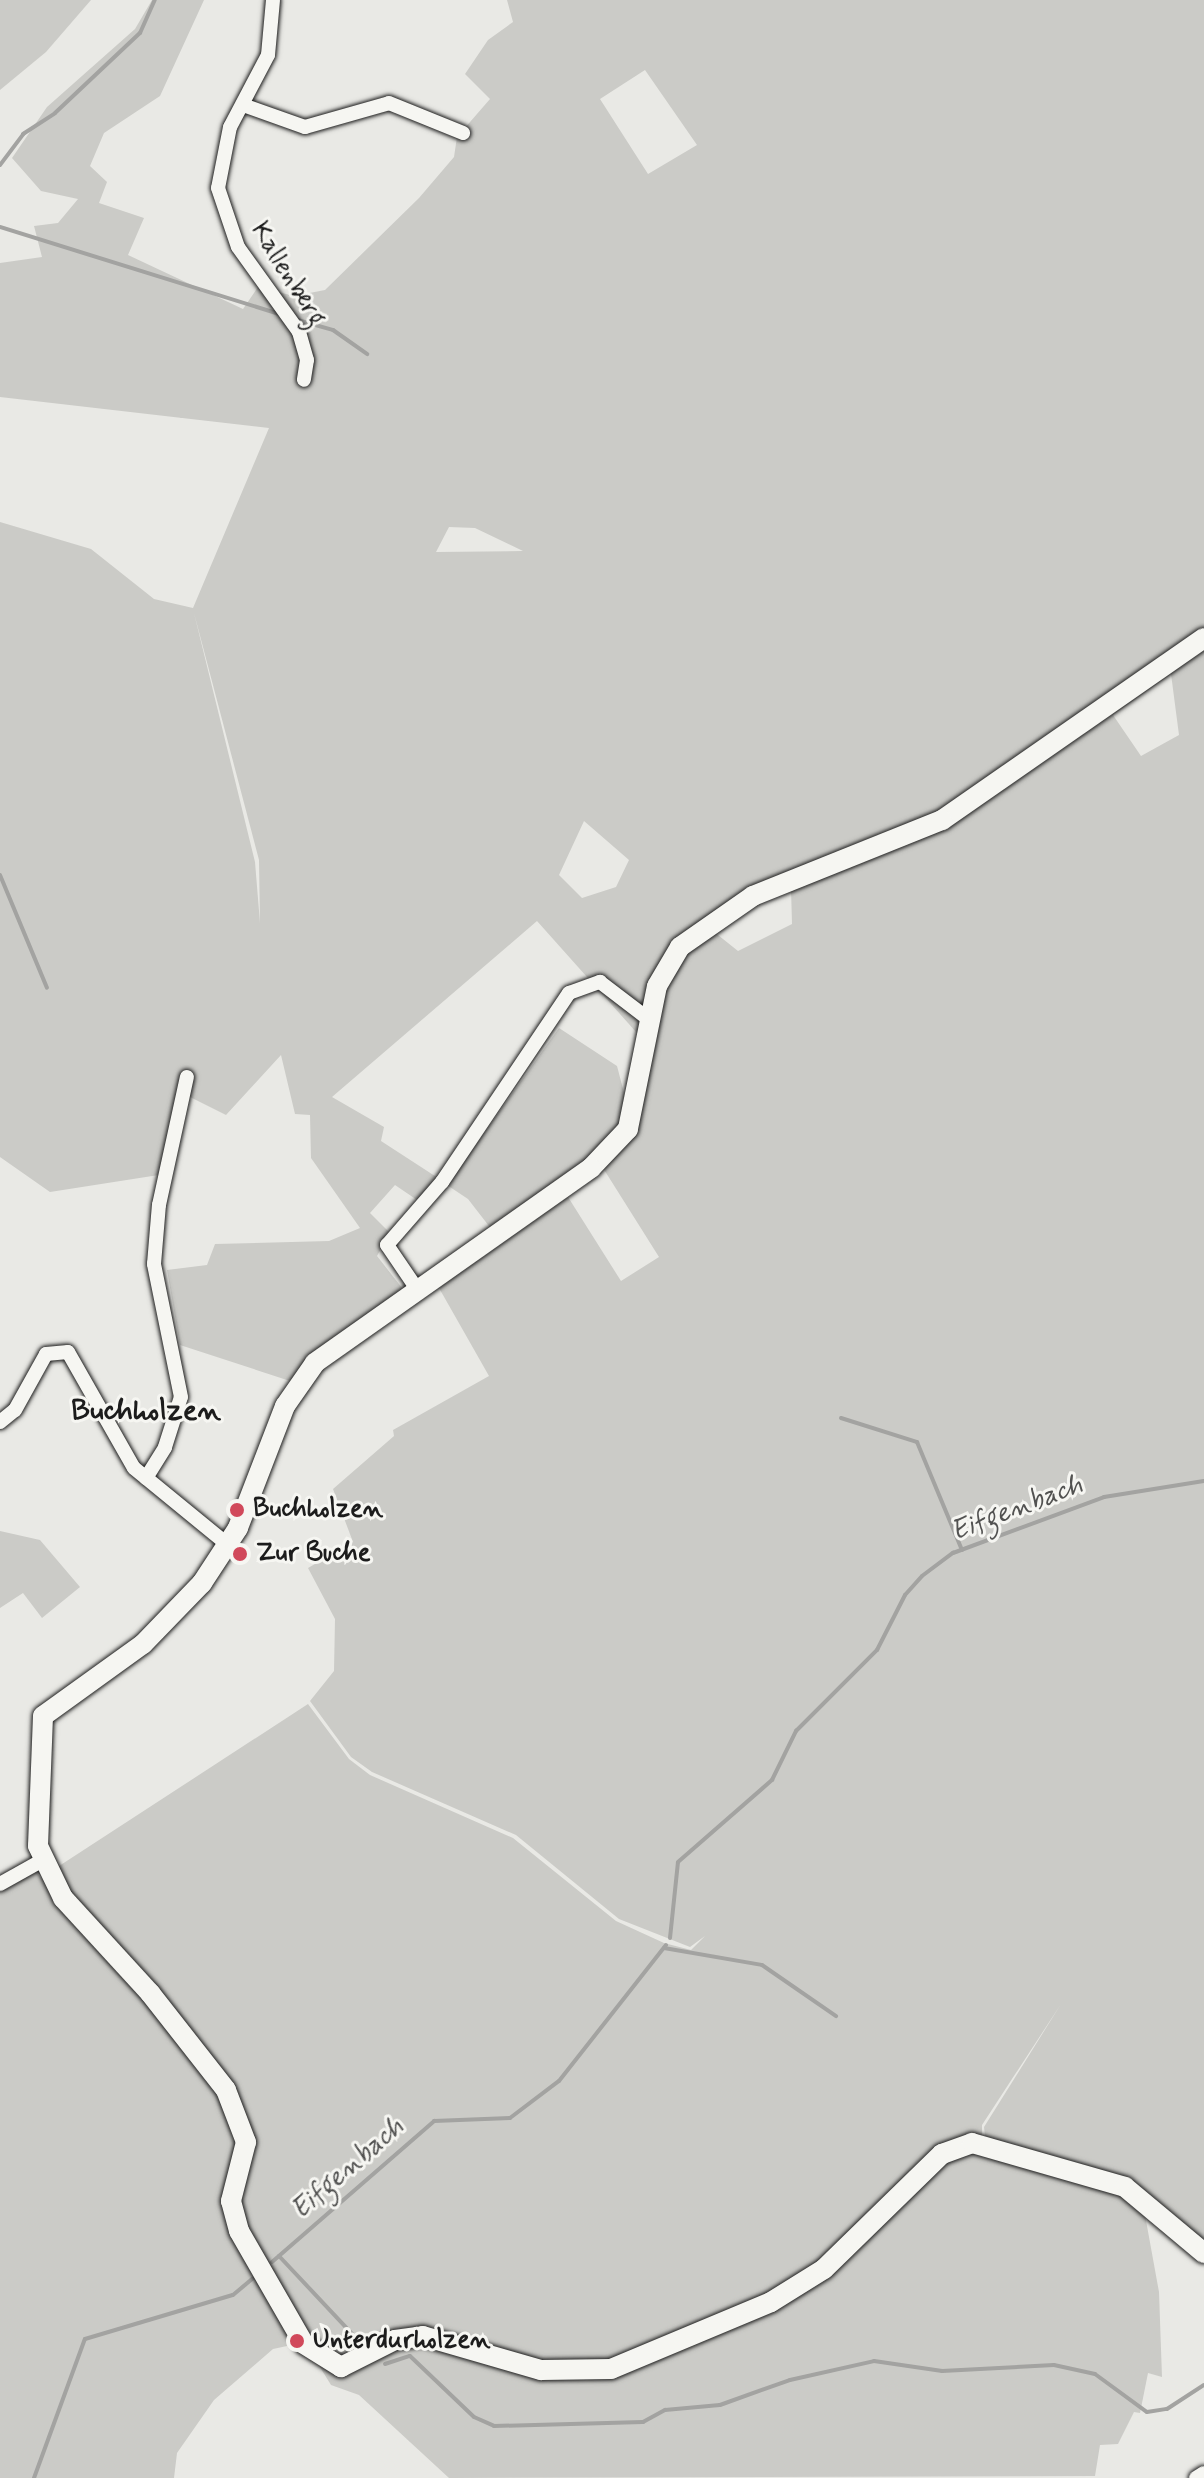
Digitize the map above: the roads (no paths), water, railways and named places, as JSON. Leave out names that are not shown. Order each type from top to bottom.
[{"type":"street","name":"Kallenberg","points":[[273,0],[268,55],[230,127],[218,188],[238,247],[284,304],[299,332],[307,360],[304,380]]},
{"type":"street","points":[[243,105],[305,127],[389,103],[463,133]]},
{"type":"street","points":[[1204,638],[942,820],[729,910],[672,955],[657,986],[638,1100],[628,1129],[605,1156],[419,1292],[339,1343],[298,1384],[227,1544],[172,1618],[43,1716],[41,1861],[63,1898],[150,1993],[226,2090],[246,2142],[231,2201],[235,2223],[304,2344],[341,2367],[395,2340],[423,2336],[541,2370],[611,2369],[771,2302],[824,2269],[942,2154],[972,2143],[1125,2187],[1204,2253]]},
{"type":"street","points":[[419,1292],[387,1245],[442,1182],[569,993],[600,982],[651,1021]]},
{"type":"street","points":[[146,1478],[165,1447],[181,1397],[154,1264],[159,1205],[187,1077]]},
{"type":"street","points":[[0,1422],[18,1406],[44,1356],[64,1350],[85,1373],[126,1456],[146,1478],[227,1544]]},
{"type":"street","points":[[0,1884],[41,1861]]},
{"type":"street","points":[[1196,2478],[1204,2473]]},
{"type":"waterway","points":[[0,165],[23,134],[55,113],[140,33],[155,0]]},
{"type":"waterway","points":[[0,227],[282,315]]},
{"type":"waterway","points":[[294,319],[333,330],[367,354]]},
{"type":"waterway","points":[[0,875],[47,988]]},
{"type":"waterway","points":[[841,1418],[917,1442],[962,1550]]},
{"type":"waterway","name":"Eifgenbach","points":[[670,1938],[678,1862],[772,1780],[796,1731],[877,1650],[905,1595],[922,1576],[953,1553],[1104,1497],[1204,1481]]},
{"type":"waterway","name":"Eifgenbach","points":[[272,2262],[434,2121],[510,2118],[559,2081],[666,1945]]},
{"type":"waterway","points":[[664,1948],[762,1965],[836,2016]]},
{"type":"waterway","points":[[279,2256],[358,2340]]},
{"type":"waterway","name":"Eifgenbach","points":[[34,2478],[85,2339],[233,2295],[253,2278]]},
{"type":"waterway","points":[[385,2364],[410,2356],[474,2417],[494,2426],[643,2422],[665,2410],[720,2405],[790,2380],[874,2361],[942,2371],[1054,2365],[1095,2374],[1147,2412],[1167,2409],[1204,2385]]},
{"type":"place","name":"Buchholzen","points":[[237,1510]]},
{"type":"place","name":"Zur Buche","points":[[240,1554]]},
{"type":"place","name":"Unterdurholzen","points":[[297,2341]]},
{"type":"district","name":"Buchholzen","points":[[146,1411]]}]
